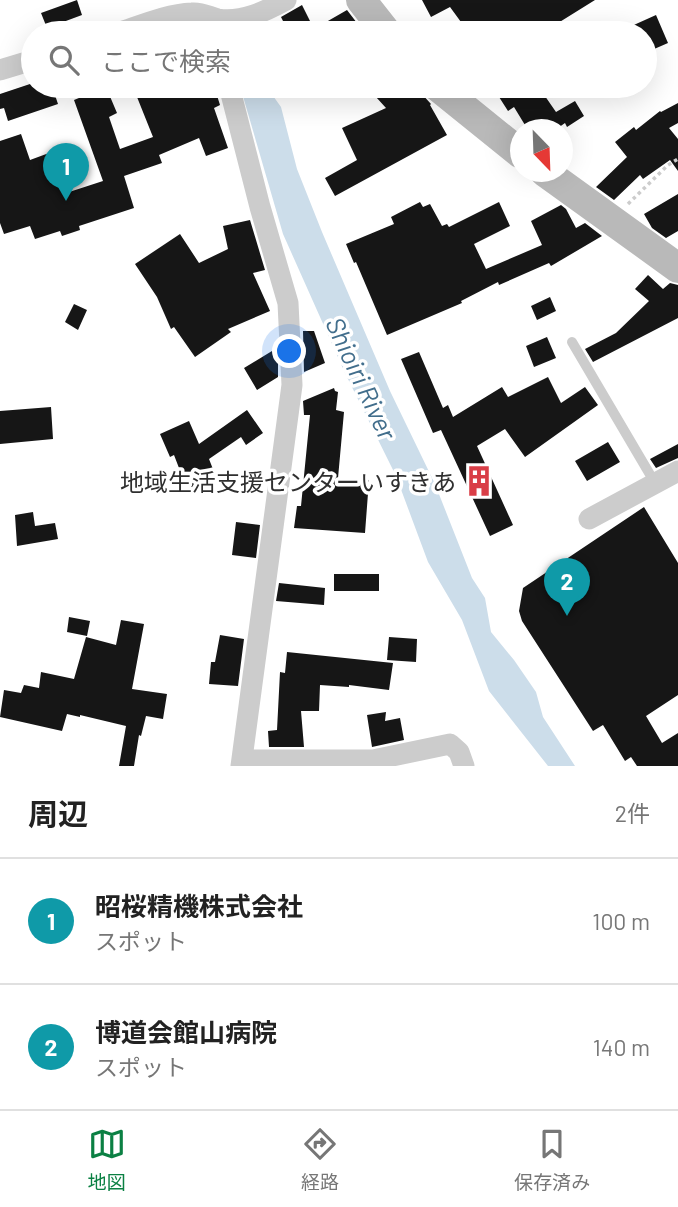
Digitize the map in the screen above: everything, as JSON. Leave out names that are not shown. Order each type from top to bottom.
[{"type":"street","points":[[361,0],[378,21]]},
{"type":"street","points":[[232,21],[279,4]]},
{"type":"street","points":[[155,21],[195,12],[215,21]]},
{"type":"street","points":[[0,70],[21,64]]},
{"type":"street","points":[[232,98],[288,303],[292,385],[241,763],[373,760],[450,744],[459,752],[464,766]]},
{"type":"street","points":[[452,98],[510,145]]},
{"type":"street","points":[[559,182],[678,268]]},
{"type":"street","points":[[589,519],[678,471]]},
{"type":"lane","points":[[572,342],[655,483]]},
{"type":"path","points":[[612,220],[668,165],[678,159]]},
{"type":"water","name":"Shioiri River","points":[[243,98],[275,98],[281,107],[297,169],[322,232],[390,391],[435,484],[472,578],[485,598],[491,632],[536,692],[543,717],[575,766],[548,766],[489,691],[462,620],[428,562],[396,476],[345,373],[283,234]]},
{"type":"building","points":[[77,0],[82,15],[66,21],[44,21],[41,13]]},
{"type":"building","points":[[422,0],[595,0],[561,21],[460,21],[450,7],[431,17]]},
{"type":"building","points":[[302,5],[310,21],[283,21],[281,17]]},
{"type":"building","points":[[347,10],[355,21],[328,21]]},
{"type":"building","points":[[656,15],[668,43],[657,48],[657,21],[643,21]]},
{"type":"building","points":[[21,87],[21,98],[56,98],[58,104],[8,121],[4,108],[0,109],[0,94]]},
{"type":"building","points":[[111,98],[117,113],[109,117],[120,149],[153,137],[137,98],[218,98],[220,105],[214,108],[228,148],[206,156],[199,138],[159,155],[162,163],[124,176],[134,208],[79,226],[80,230],[62,236],[60,231],[35,239],[30,226],[4,234],[0,223],[0,141],[21,134],[30,160],[49,153],[63,194],[103,181],[74,100]]},
{"type":"building","points":[[377,98],[426,98],[447,135],[335,196],[325,178],[357,160],[342,128],[386,108]]},
{"type":"building","points":[[500,98],[546,98],[556,112],[575,101],[584,116],[573,123],[573,119],[521,119],[514,107],[508,111]]},
{"type":"building","points":[[678,103],[678,123],[669,128],[678,139],[678,171],[670,160],[643,179],[640,175],[614,200],[596,187],[627,157],[615,142],[634,127],[636,130],[660,111]]},
{"type":"building","points":[[678,194],[678,231],[666,238],[652,228],[644,214]]},
{"type":"building","points":[[420,202],[423,207],[430,204],[442,226],[447,224],[449,227],[499,202],[510,226],[474,244],[486,269],[542,245],[531,221],[561,205],[576,228],[585,223],[602,236],[551,266],[549,263],[499,285],[498,282],[461,301],[462,303],[387,335],[346,244],[394,224],[391,217]]},
{"type":"building","points":[[250,220],[265,270],[253,273],[270,311],[228,329],[231,332],[195,357],[174,327],[171,329],[157,297],[135,264],[180,234],[199,263],[228,249],[223,226]]},
{"type":"building","points":[[648,275],[663,289],[670,283],[678,285],[678,318],[593,362],[585,349],[616,333],[649,301],[635,289]]},
{"type":"building","points":[[550,297],[556,311],[537,320],[531,306]]},
{"type":"building","points":[[74,304],[87,310],[78,330],[65,322]]},
{"type":"building","points":[[303,331],[314,331],[325,363],[304,372]]},
{"type":"building","points":[[547,337],[556,358],[534,367],[526,346]]},
{"type":"building","points":[[272,351],[278,361],[278,377],[257,390],[244,368]]},
{"type":"building","points":[[419,352],[443,408],[448,405],[453,417],[502,387],[508,397],[548,377],[561,403],[585,387],[598,405],[525,457],[505,429],[477,446],[513,525],[490,536],[441,430],[433,433],[401,359]]},
{"type":"building","points":[[334,388],[338,392],[336,410],[344,412],[338,478],[369,480],[365,533],[294,528],[297,506],[301,506],[310,415],[304,415],[303,401]]},
{"type":"building","points":[[51,407],[53,439],[0,444],[0,411]]},
{"type":"building","points":[[247,410],[263,433],[246,445],[241,437],[209,459],[218,482],[189,494],[174,455],[170,457],[160,434],[189,421],[199,444]]},
{"type":"building","points":[[608,442],[620,462],[587,481],[575,461]]},
{"type":"building","points":[[678,444],[678,458],[656,468],[650,459]]},
{"type":"building","points":[[644,507],[678,563],[678,695],[646,716],[662,743],[678,733],[678,766],[637,766],[631,757],[625,761],[603,725],[593,731],[522,621],[519,611],[523,588]]},
{"type":"building","points":[[33,512],[35,526],[55,523],[58,539],[17,546],[15,515]]},
{"type":"building","points":[[236,522],[260,525],[256,558],[232,555]]},
{"type":"building","points":[[334,574],[379,574],[379,591],[334,591]]},
{"type":"building","points":[[279,583],[325,588],[324,605],[276,601]]},
{"type":"building","points":[[69,617],[90,621],[87,636],[67,632]]},
{"type":"building","points":[[121,620],[144,624],[132,689],[167,694],[163,719],[146,716],[141,736],[139,735],[134,766],[119,766],[126,726],[67,714],[62,731],[0,717],[4,690],[21,693],[24,685],[39,688],[41,672],[74,679],[86,637],[116,645]]},
{"type":"building","points":[[220,635],[244,639],[238,686],[209,684],[211,662],[215,662]]},
{"type":"building","points":[[389,637],[417,639],[416,662],[387,660]]},
{"type":"building","points":[[287,652],[393,663],[389,690],[320,685],[319,711],[301,711],[304,747],[269,747],[268,731],[277,730],[280,672],[285,673]]},
{"type":"building","points":[[386,712],[385,721],[400,718],[404,740],[372,747],[367,715]]},
{"type":"place","name":"昭桜精機株式会社","points":[[66,201]]},
{"type":"place","name":"地域生活支援センターいすきあ","points":[[479,481]]},
{"type":"place","name":"博道会館山病院","points":[[567,616]]}]
